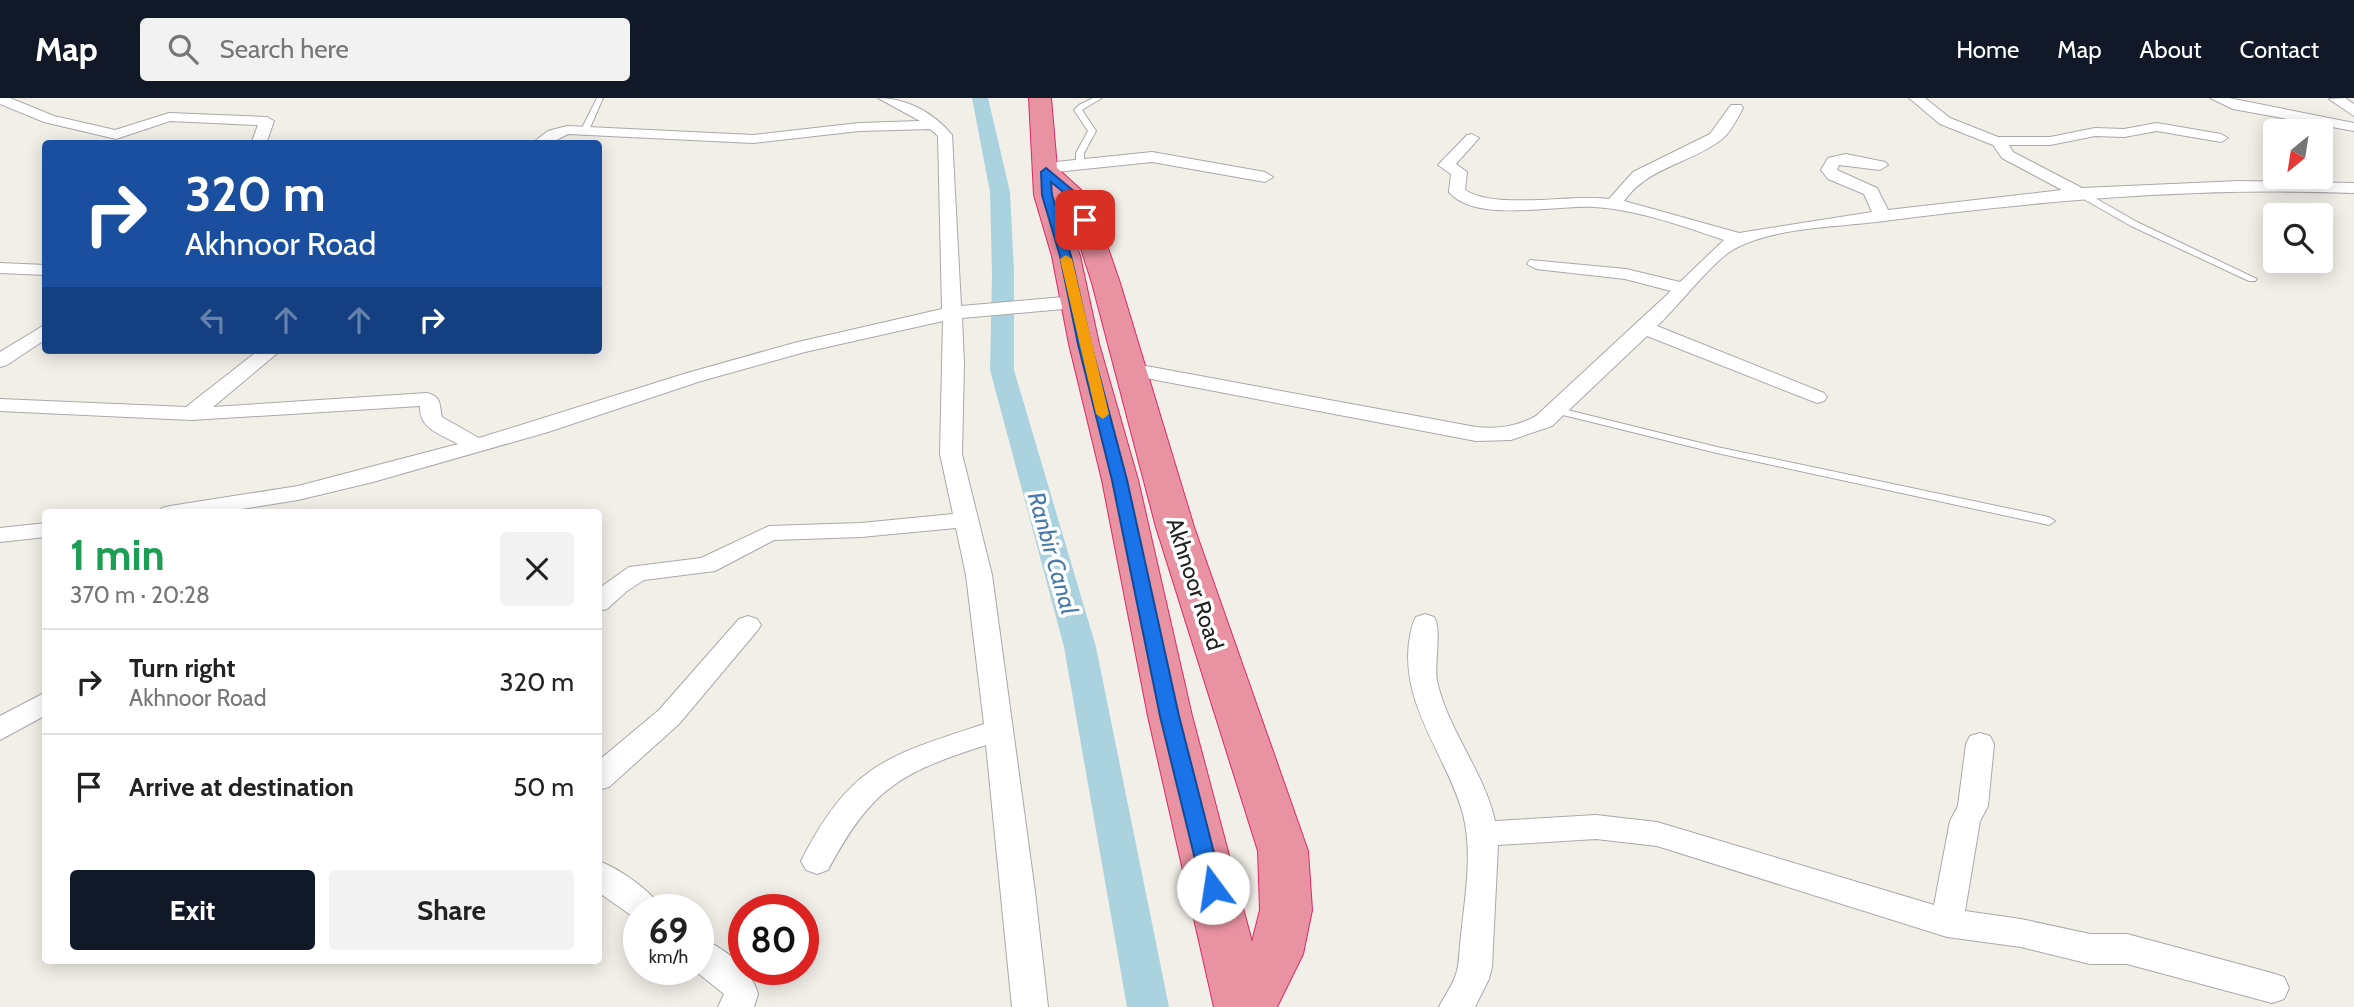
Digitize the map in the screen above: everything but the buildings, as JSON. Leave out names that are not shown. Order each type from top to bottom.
[{"type":"highway","name":"Akhnoor Road","points":[[1041,101],[1057,168],[1077,199],[1106,283],[1175,527],[1283,851],[1286,910],[1276,954],[1249,1007]]},
{"type":"highway","name":"Akhnoor Road","points":[[1057,168],[1047,195],[1066,256],[1120,480],[1170,716],[1242,1007]]},
{"type":"street","points":[[885,98],[936,125],[945,135],[954,363],[951,454],[979,575],[1030,1007]]},
{"type":"street","points":[[1916,98],[1945,121],[1996,141],[2002,145],[2007,155],[2077,192]]},
{"type":"street","points":[[2217,98],[2234,105],[2354,127]]},
{"type":"street","points":[[0,99],[50,119],[116,135],[169,117],[220,121],[264,120],[268,122],[260,140]]},
{"type":"street","points":[[2336,99],[2354,112]]},
{"type":"street","points":[[1613,204],[1628,184],[1639,175],[1715,137],[1736,108]]},
{"type":"street","points":[[545,140],[560,132],[585,130],[753,139],[859,127],[936,125]]},
{"type":"street","points":[[1996,141],[2050,141],[2095,132],[2124,133],[2157,127],[2221,138]]},
{"type":"street","points":[[1472,138],[1446,165],[1459,172],[1457,192],[1461,196],[1479,202],[1507,204],[1574,201],[1613,204],[1740,239]]},
{"type":"street","points":[[1057,168],[1152,157],[1265,177]]},
{"type":"street","points":[[1880,165],[1840,158],[1833,161],[1829,170],[1834,176],[1871,191],[1882,216]]},
{"type":"street","points":[[1130,369],[1476,434],[1510,435],[1523,432],[1544,421],[1644,328],[1725,246],[1740,239],[1882,216],[2077,192],[2221,185],[2354,188]]},
{"type":"street","points":[[1536,264],[1626,274],[1684,289]]},
{"type":"street","points":[[3,268],[42,270]]},
{"type":"street","points":[[196,509],[298,493],[475,446],[694,376],[801,346],[951,313],[1075,302]]},
{"type":"street","points":[[1644,328],[1817,397]]},
{"type":"street","points":[[5,353],[42,332]]},
{"type":"street","points":[[191,414],[266,354]]},
{"type":"street","points":[[0,405],[138,414],[191,414],[426,399],[430,401],[429,416],[435,424],[462,435],[475,446]]},
{"type":"street","points":[[602,599],[618,585],[638,573],[706,565],[769,533],[860,530],[965,520]]},
{"type":"street","points":[[0,535],[42,530]]},
{"type":"street","points":[[1425,623],[1421,659],[1429,706],[1465,779],[1478,814],[1484,859],[1476,960],[1472,979],[1457,1007]]},
{"type":"street","points":[[602,776],[669,717],[748,625]]},
{"type":"street","points":[[0,729],[42,704]]},
{"type":"street","points":[[817,861],[853,801],[877,779],[916,758],[998,730]]},
{"type":"street","points":[[1947,923],[1965,821],[1973,806],[1980,744]]},
{"type":"street","points":[[1480,834],[1596,827],[1657,834],[1947,923],[2001,930],[2090,949],[2127,948],[2272,988]]},
{"type":"street","points":[[602,877],[625,894]]},
{"type":"street","points":[[714,965],[739,986],[741,994],[736,1007]]},
{"type":"lane","points":[[585,130],[600,98]]},
{"type":"lane","points":[[1057,168],[1080,153],[1093,131],[1078,110],[1099,98]]},
{"type":"lane","points":[[2077,192],[2134,224],[2252,279]]},
{"type":"lane","points":[[1555,410],[1717,450],[2049,521]]},
{"type":"waterway","name":"Ranbir Canal","points":[[980,98],[1000,192],[1003,272],[1002,370],[1080,647],[1148,1007]]},
{"type":"slow traffic","points":[[1066,259],[1084,344],[1103,414]]},
{"type":"route","points":[[1085,220],[1077,199],[1046,172],[1047,195],[1066,256],[1084,344],[1120,480],[1170,716],[1213,888]]}]
